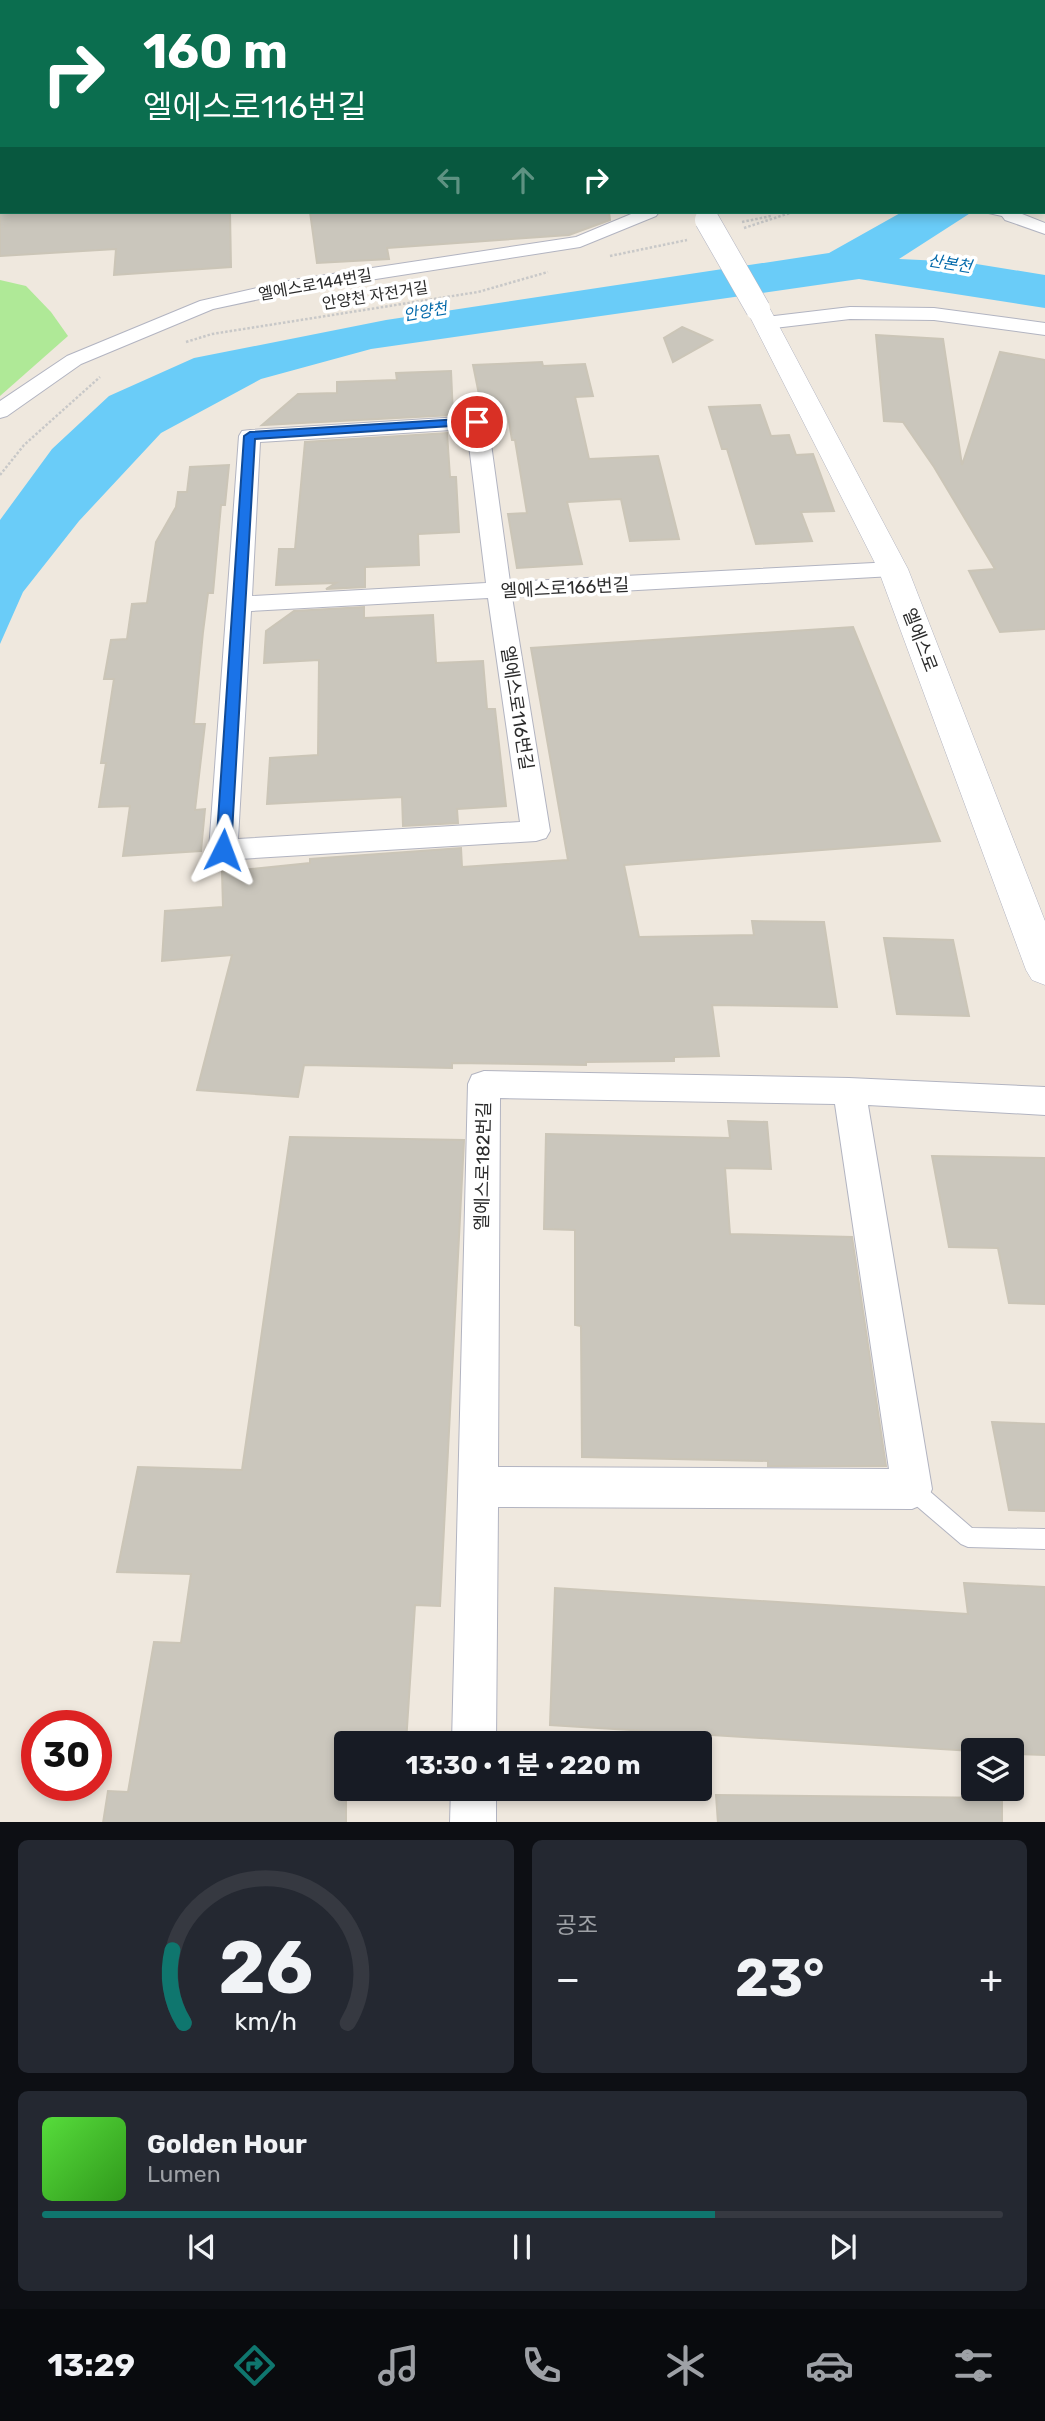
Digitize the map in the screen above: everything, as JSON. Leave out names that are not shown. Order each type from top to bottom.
[{"type":"street","name":"엘에스로144번길","points":[[0,412],[74,360],[207,305],[293,286],[580,242],[645,214]]},
{"type":"street","points":[[1025,217],[1045,229]]},
{"type":"street","name":"엘에스로","points":[[701,223],[762,316],[893,569],[1045,970]]},
{"type":"street","points":[[762,316],[934,314],[1045,329]]},
{"type":"street","name":"엘에스로116번길","points":[[477,422],[499,592],[536,831],[223,850],[237,604],[250,436],[477,422]]},
{"type":"street","name":"엘에스로166번길","points":[[237,604],[893,569]]},
{"type":"street","name":"엘에스로182번길","points":[[474,1731],[484,1084],[849,1091],[1045,1101]]},
{"type":"street","points":[[478,1487],[912,1489],[849,1091]]},
{"type":"street","points":[[473,1822],[474,1801]]},
{"type":"lane","points":[[1003,214],[1025,217]]},
{"type":"lane","points":[[912,1489],[968,1537],[1045,1539]]},
{"type":"path","points":[[735,230],[788,214]]},
{"type":"path","points":[[607,257],[701,223]]},
{"type":"path","name":"안양천 자전거길","points":[[175,344],[212,334],[478,292],[555,270]]},
{"type":"path","points":[[0,475],[24,445],[98,378],[109,372]]},
{"type":"green space","points":[[0,280],[26,286],[51,312],[68,336],[0,396]]},
{"type":"water","name":"산본천","points":[[898,214],[969,214],[899,259],[964,262],[1045,275],[1045,308],[859,279],[371,349],[261,379],[161,433],[79,521],[23,592],[0,644],[0,520],[52,449],[109,396],[194,358],[386,320],[829,253]]},
{"type":"building","points":[[0,214],[230,214],[231,267],[114,275],[116,249],[0,256]]},
{"type":"building","points":[[310,214],[609,214],[610,220],[569,235],[387,248],[389,259],[317,263]]},
{"type":"building","points":[[682,327],[712,340],[673,362],[664,338]]},
{"type":"building","points":[[876,335],[943,339],[962,465],[1000,352],[1045,360],[1045,629],[1000,632],[969,571],[995,569],[934,467],[903,422],[884,421]]},
{"type":"building","points":[[542,362],[543,366],[585,364],[593,396],[575,397],[589,459],[658,456],[679,539],[630,541],[621,499],[567,502],[582,564],[517,568],[508,514],[527,513],[515,440],[512,440],[508,416],[488,417],[483,414],[473,365]]},
{"type":"building","points":[[451,371],[453,415],[262,425],[298,394],[337,393],[337,382],[397,380],[396,373]]},
{"type":"building","points":[[760,405],[771,436],[789,435],[796,455],[813,454],[834,511],[801,512],[812,541],[756,544],[727,449],[722,449],[709,407]]},
{"type":"building","points":[[447,433],[450,477],[456,477],[459,532],[418,534],[419,565],[365,567],[365,587],[326,589],[336,583],[276,585],[279,549],[295,549],[305,442]]},
{"type":"building","points":[[229,465],[225,505],[221,505],[213,593],[208,593],[194,724],[205,724],[195,810],[205,809],[201,851],[123,856],[130,806],[99,807],[106,763],[101,763],[114,679],[104,679],[111,640],[127,639],[132,604],[147,603],[156,542],[176,507],[178,492],[187,492],[190,467]]},
{"type":"building","points":[[364,607],[364,618],[433,615],[436,663],[483,661],[487,709],[495,709],[506,806],[457,809],[458,823],[403,826],[402,797],[267,804],[270,758],[318,755],[319,660],[264,663],[266,631],[294,611]]},
{"type":"building","points":[[853,627],[940,841],[624,865],[639,937],[754,935],[752,921],[824,922],[837,1007],[712,1005],[719,1056],[674,1057],[674,1061],[586,1062],[586,1065],[452,1063],[452,1068],[304,1065],[298,1097],[197,1090],[232,955],[162,961],[165,911],[223,907],[222,872],[310,863],[310,859],[461,848],[462,867],[568,860],[531,648]]},
{"type":"building","points":[[884,938],[953,940],[969,1016],[897,1014]]},
{"type":"building","points":[[728,1121],[767,1122],[771,1169],[725,1168],[730,1234],[852,1237],[886,1466],[768,1466],[768,1461],[582,1457],[581,1326],[575,1325],[575,1230],[544,1229],[546,1134],[730,1138]]},
{"type":"building","points":[[290,1137],[464,1140],[440,1606],[415,1605],[407,1731],[334,1731],[334,1801],[346,1801],[346,1822],[103,1822],[106,1801],[112,1801],[112,1791],[128,1792],[154,1642],[181,1643],[191,1574],[117,1572],[138,1467],[242,1470]]},
{"type":"building","points":[[932,1156],[1045,1158],[1045,1304],[1009,1303],[998,1248],[949,1247]]},
{"type":"building","points":[[992,1422],[1045,1424],[1045,1511],[1009,1510]]},
{"type":"building","points":[[964,1583],[1045,1587],[1045,1755],[1024,1754],[1024,1738],[961,1738],[961,1750],[712,1735],[712,1731],[648,1731],[550,1725],[555,1588],[968,1614]]},
{"type":"building","points":[[716,1795],[961,1798],[961,1801],[1002,1801],[1002,1822],[718,1822]]},
{"type":"route","points":[[223,850],[250,436],[477,422]]},
{"type":"water label","name":"안양천","points":[[425,311]]}]
